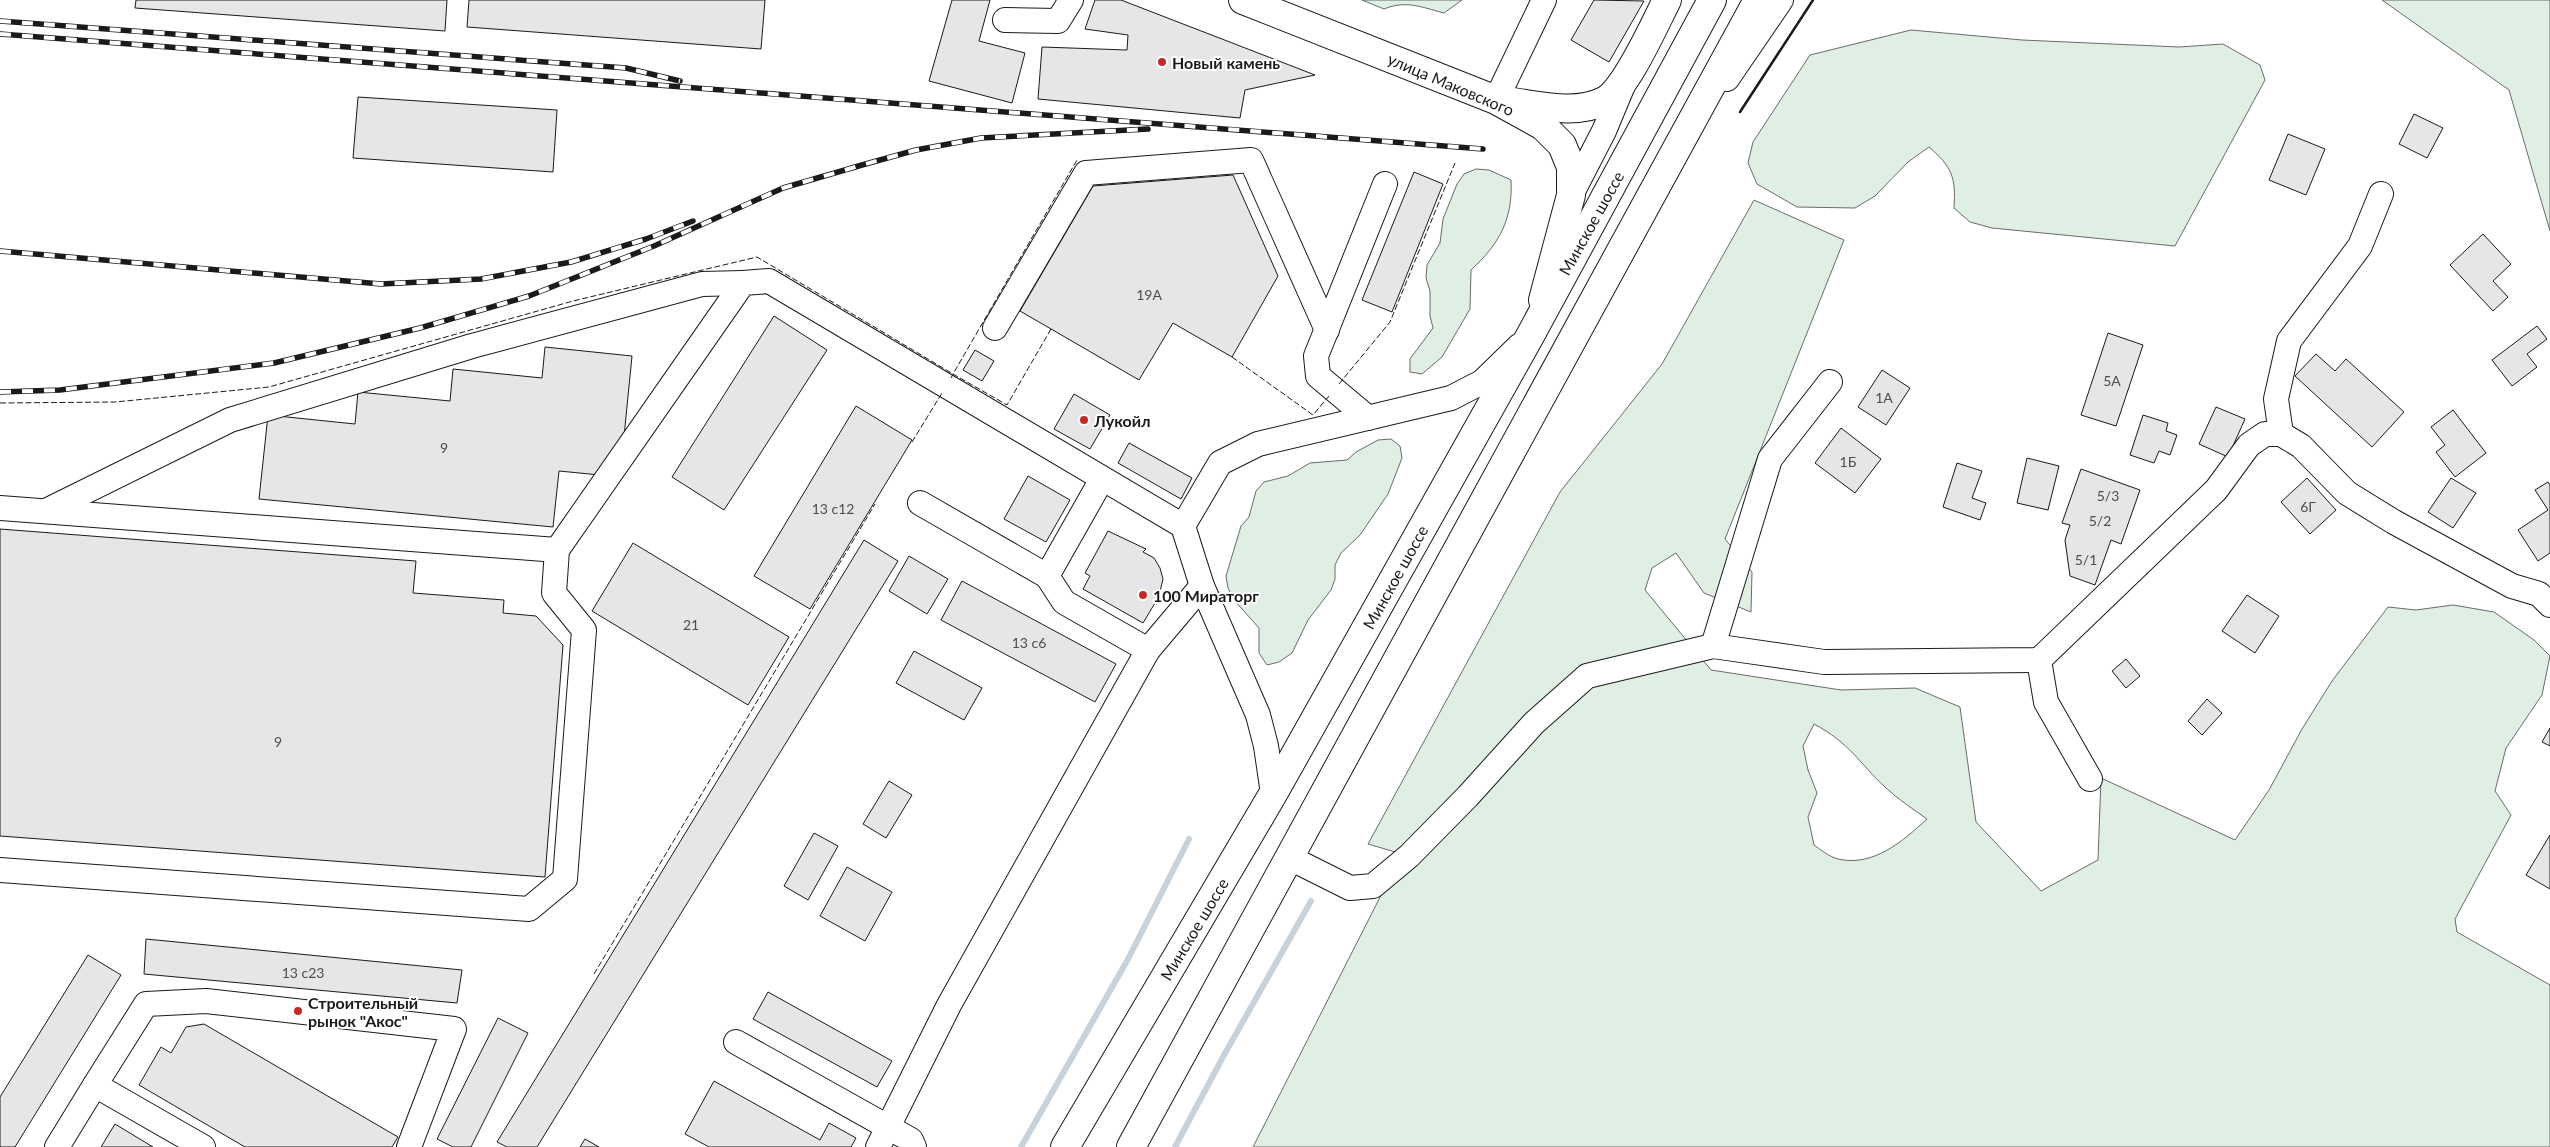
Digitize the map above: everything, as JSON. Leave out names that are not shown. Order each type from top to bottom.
[{"type":"main road","name":"улица Маковского","points":[[1243,0],[1496,100],[1544,126],[1562,145],[1571,167],[1571,195],[1533,330]]},
{"type":"main road","points":[[1496,100],[1555,108],[1584,107],[1604,100],[1614,93],[1627,75],[1667,0]]},
{"type":"main road","name":"Минское шоссе","points":[[1065,1147],[1273,794],[1533,330],[1712,0]]},
{"type":"main road","points":[[1131,1147],[1758,0]]},
{"type":"street","points":[[1005,20],[1058,21],[1072,0]]},
{"type":"street","points":[[1496,100],[1544,0]]},
{"type":"street","points":[[1663,174],[1781,0]]},
{"type":"street","points":[[1571,195],[1604,131],[1627,75]]},
{"type":"street","points":[[996,328],[1086,173],[1251,160],[1327,330]]},
{"type":"street","points":[[1368,418],[1318,376],[1316,356],[1386,184]]},
{"type":"street","points":[[2281,434],[2276,399],[2289,341],[2360,246],[2381,194]]},
{"type":"street","points":[[46,511],[230,420],[472,346],[693,287],[769,281],[1183,526],[1202,586],[1258,715],[1266,746],[1273,794]]},
{"type":"street","points":[[0,870],[529,909],[565,880],[584,630],[554,593],[557,550],[743,283]]},
{"type":"street","points":[[1183,526],[1220,463],[1258,444],[1451,398],[1482,382],[1533,330]]},
{"type":"street","points":[[1712,646],[1770,459],[1830,382]]},
{"type":"street","points":[[1290,858],[1350,888],[1373,886],[1409,856],[1468,796],[1534,723],[1587,676],[1712,646],[1824,662],[2039,660],[2216,490],[2249,445],[2265,434],[2281,434],[2301,446],[2347,493],[2394,522],[2512,586],[2546,594]]},
{"type":"street","points":[[1047,576],[1102,478]]},
{"type":"street","points":[[920,503],[1047,576],[1064,602],[1148,650]]},
{"type":"street","points":[[0,508],[557,550]]},
{"type":"street","points":[[883,1137],[950,1005],[1148,650],[1202,586]]},
{"type":"street","points":[[2039,660],[2046,702],[2090,779]]},
{"type":"street","points":[[57,1147],[146,1004],[206,1001],[454,1029],[409,1147]]},
{"type":"street","points":[[736,1042],[883,1137],[911,1140],[914,1147]]},
{"type":"street","points":[[95,1085],[203,1147]]},
{"type":"green space","points":[[1362,0],[1462,0],[1444,13],[1407,5],[1392,6],[1384,9]]},
{"type":"green space","points":[[2382,0],[2550,0],[2550,231],[2509,90]]},
{"type":"green space","points":[[1911,30],[2022,40],[2179,47],[2223,44],[2260,65],[2265,80],[2175,246],[1992,228],[1970,222],[1954,208],[1954,188],[1951,173],[1943,161],[1929,147],[1908,162],[1875,196],[1855,208],[1797,207],[1757,184],[1748,163],[1753,142],[1810,55]]},
{"type":"green space","points":[[1476,169],[1489,170],[1511,180],[1510,207],[1507,219],[1489,251],[1471,270],[1470,309],[1442,357],[1422,374],[1410,372],[1410,359],[1433,328],[1430,316],[1430,291],[1426,278],[1427,265],[1440,243],[1443,219],[1457,184],[1464,174]]},
{"type":"green space","points":[[1754,200],[1844,240],[1725,539],[1752,572],[1751,612],[1704,593],[1676,553],[1652,568],[1645,590],[1711,670],[1841,690],[1915,688],[1960,707],[1976,822],[2041,891],[2098,860],[2101,778],[2235,840],[2269,790],[2302,729],[2332,681],[2388,607],[2416,610],[2453,605],[2494,612],[2534,640],[2550,656],[2542,695],[2506,748],[2495,791],[2511,815],[2455,919],[2457,932],[2550,985],[2550,1147],[1253,1147],[1402,854],[1368,844],[1560,492],[1662,364]],"holes":[[[1814,724],[1845,746],[1891,792],[1927,819],[1897,844],[1875,856],[1851,861],[1838,859],[1814,845],[1808,817],[1817,793],[1808,770],[1803,746]]]},
{"type":"green space","points":[[1391,439],[1400,446],[1402,458],[1388,494],[1360,535],[1341,553],[1335,565],[1335,579],[1331,590],[1308,620],[1292,653],[1279,662],[1267,665],[1259,653],[1259,628],[1234,600],[1228,588],[1226,576],[1241,526],[1249,517],[1256,491],[1264,482],[1288,476],[1310,463],[1347,460],[1356,452],[1378,440]]},
{"type":"building","points":[[136,0],[447,0],[445,31],[135,8]]},
{"type":"building","points":[[469,0],[765,0],[761,49],[467,27]]},
{"type":"building","points":[[952,0],[990,0],[979,41],[1025,53],[1012,103],[929,81]]},
{"type":"building","name":"Новый камень","points":[[1095,0],[1121,0],[1315,75],[1245,90],[1240,118],[1038,99],[1042,47],[1127,50],[1128,35],[1085,29]]},
{"type":"building","points":[[1594,0],[1644,1],[1609,62],[1571,40]]},
{"type":"building","points":[[358,97],[557,110],[553,172],[353,158]]},
{"type":"building","points":[[2414,114],[2443,128],[2427,158],[2399,144]]},
{"type":"building","points":[[2288,134],[2325,149],[2306,195],[2269,180]]},
{"type":"building","points":[[1414,172],[1443,184],[1392,312],[1362,300]]},
{"type":"building","points":[[1233,175],[1278,276],[1232,357],[1173,323],[1139,380],[1020,311],[1093,186]]},
{"type":"building","points":[[2483,234],[2511,264],[2493,281],[2508,297],[2493,311],[2450,265]]},
{"type":"building","points":[[774,316],[827,350],[724,510],[672,477]]},
{"type":"building","points":[[2537,326],[2547,339],[2527,354],[2537,367],[2512,386],[2492,360]]},
{"type":"building","points":[[2108,333],[2143,345],[2116,426],[2081,415]]},
{"type":"building","points":[[545,347],[632,356],[620,477],[559,471],[553,527],[259,499],[268,415],[355,424],[358,392],[450,401],[453,369],[542,378]]},
{"type":"building","points":[[975,350],[994,361],[982,381],[963,370]]},
{"type":"building","points":[[2316,354],[2335,371],[2346,359],[2404,412],[2372,447],[2295,376]]},
{"type":"building","points":[[1882,370],[1910,388],[1886,425],[1858,407]]},
{"type":"building","points":[[1074,394],[1110,415],[1090,449],[1054,429]]},
{"type":"building","points":[[856,406],[912,440],[810,609],[754,576]]},
{"type":"building","points":[[2216,407],[2245,419],[2228,457],[2199,444]]},
{"type":"building","points":[[2453,410],[2486,453],[2455,477],[2436,452],[2445,445],[2431,427]]},
{"type":"building","points":[[2143,415],[2168,423],[2166,431],[2177,435],[2170,455],[2159,451],[2154,463],[2130,455]]},
{"type":"building","points":[[1841,428],[1881,459],[1855,493],[1815,463]]},
{"type":"building","points":[[1129,443],[1192,478],[1181,499],[1118,463]]},
{"type":"building","points":[[2027,458],[2059,466],[2048,510],[2017,503]]},
{"type":"building","points":[[1957,463],[1982,471],[1972,498],[1986,503],[1980,520],[1943,507]]},
{"type":"building","points":[[2081,469],[2140,490],[2121,544],[2111,540],[2095,585],[2070,576],[2065,540],[2070,525],[2062,523]]},
{"type":"building","points":[[1028,476],[1070,500],[1046,542],[1004,519]]},
{"type":"building","points":[[2307,478],[2336,510],[2310,534],[2281,502]]},
{"type":"building","points":[[2451,478],[2476,493],[2453,528],[2428,512]]},
{"type":"building","points":[[2548,482],[2550,485],[2550,553],[2538,561],[2518,530],[2548,510],[2535,490]]},
{"type":"building","points":[[0,529],[416,561],[413,593],[504,600],[503,613],[536,616],[563,645],[545,877],[0,836]]},
{"type":"building","points":[[1108,531],[1146,549],[1143,552],[1154,558],[1160,568],[1163,579],[1157,604],[1155,603],[1143,623],[1083,589],[1090,576],[1085,573]]},
{"type":"building","points":[[864,540],[898,561],[537,1147],[507,1147],[497,1142]]},
{"type":"building","points":[[633,543],[789,637],[748,705],[592,611]]},
{"type":"building","points":[[909,556],[948,579],[927,614],[889,591]]},
{"type":"building","points":[[962,581],[1116,664],[1095,702],[941,620]]},
{"type":"building","points":[[2247,595],[2279,616],[2255,653],[2222,631]]},
{"type":"building","points":[[914,651],[982,688],[964,720],[896,683]]},
{"type":"building","points":[[2126,659],[2140,676],[2126,688],[2112,671]]},
{"type":"building","points":[[2207,699],[2222,713],[2202,735],[2188,721]]},
{"type":"building","points":[[2550,728],[2550,746],[2542,742]]},
{"type":"building","points":[[889,781],[912,795],[886,838],[863,824]]},
{"type":"building","points":[[814,833],[838,846],[808,900],[784,886]]},
{"type":"building","points":[[2550,835],[2550,889],[2526,875]]},
{"type":"building","points":[[847,867],[892,892],[865,941],[820,916]]},
{"type":"building","points":[[146,939],[462,970],[457,1003],[144,974]]},
{"type":"building","points":[[88,955],[121,975],[15,1147],[0,1147],[0,1097]]},
{"type":"building","points":[[768,992],[892,1061],[877,1087],[753,1019]]},
{"type":"building","points":[[498,1018],[528,1033],[471,1147],[453,1147],[437,1139]]},
{"type":"building","points":[[204,1024],[398,1137],[392,1147],[245,1147],[139,1085],[161,1047],[171,1053],[186,1027]]},
{"type":"building","points":[[714,1081],[820,1140],[829,1123],[856,1138],[851,1147],[709,1147],[685,1134]]},
{"type":"building","points":[[115,1124],[153,1147],[101,1147]]},
{"type":"building","points":[[585,1139],[599,1147],[580,1147]]},
{"type":"waterway","points":[[1021,1147],[1127,961],[1189,839]]},
{"type":"waterway","points":[[1175,1147],[1224,1055],[1311,901]]},
{"type":"railway","points":[[0,21],[626,68],[680,81]]},
{"type":"railway","points":[[0,34],[1483,149]]},
{"type":"railway","points":[[0,392],[60,390],[274,363],[420,328],[529,296],[654,246],[783,188],[916,150],[981,138],[1148,129]]},
{"type":"railway","points":[[0,251],[381,284],[481,279],[571,262],[646,239],[693,221]]},
{"type":"fence","points":[[1051,329],[1007,405],[953,374],[1077,160]]},
{"type":"fence","points":[[1339,384],[1390,322],[1455,163]]},
{"type":"fence","points":[[0,403],[115,402],[269,387],[573,301],[757,257],[953,374],[951,378]]},
{"type":"fence","points":[[1232,357],[1313,415],[1329,396]]},
{"type":"fence","points":[[912,442],[942,393]]},
{"type":"fence","points":[[594,974],[875,504]]},
{"type":"wall","points":[[1740,112],[1813,0]]},
{"type":"place","name":"Новый камень","points":[[1162,62]]},
{"type":"place","name":"Лукойл","points":[[1084,420]]},
{"type":"place","name":"100 Мираторг","points":[[1143,595]]},
{"type":"place","name":"Строительный рынок \"Акос\"","points":[[298,1011]]}]
